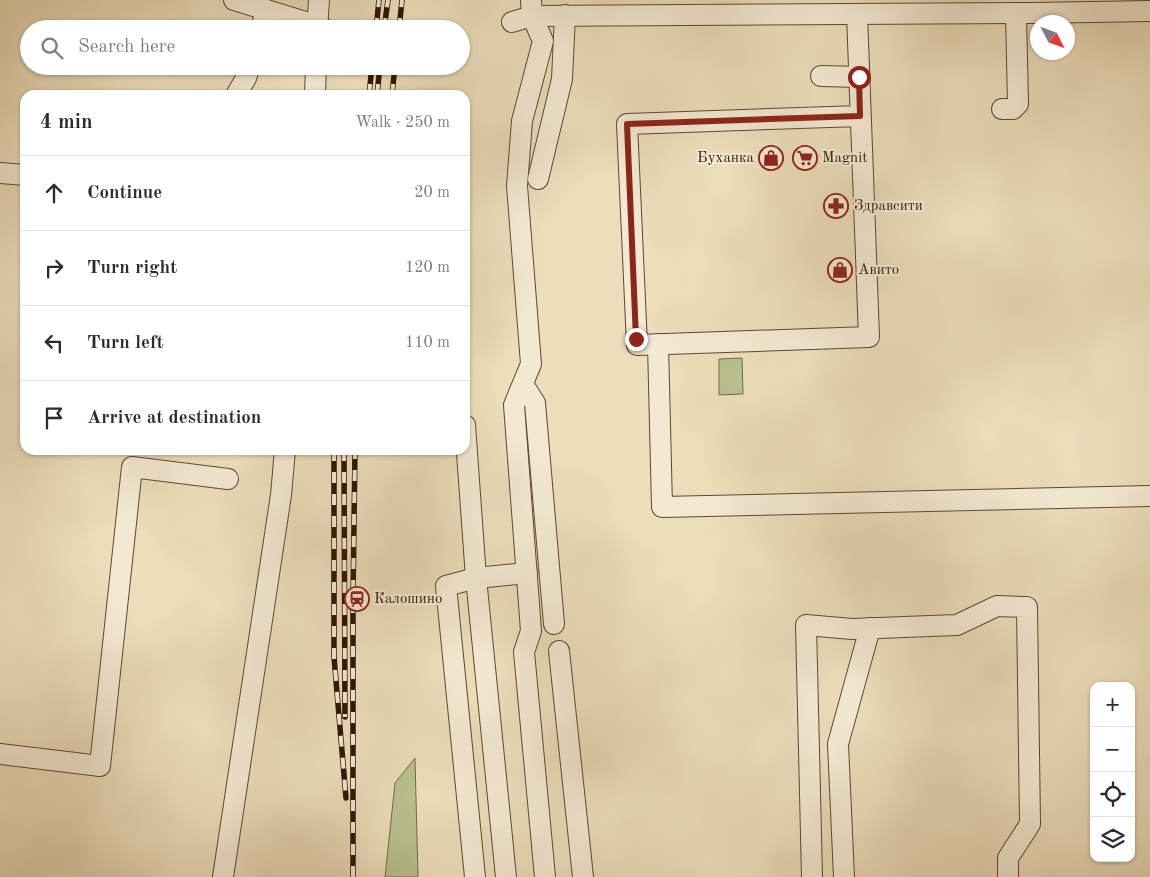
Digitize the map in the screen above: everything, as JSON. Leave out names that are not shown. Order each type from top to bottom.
[{"type":"street","points":[[234,0],[264,19]]},
{"type":"street","points":[[318,20],[319,0]]},
{"type":"street","points":[[1084,0],[1108,12]]},
{"type":"street","points":[[512,22],[531,8],[565,15],[813,7],[857,14],[1016,13],[1051,6],[1108,12],[1150,11]]},
{"type":"street","points":[[531,8],[543,40],[522,122],[517,186],[531,364],[514,405],[532,631],[524,652],[544,877]]},
{"type":"street","points":[[1002,109],[1013,109],[1018,104],[1016,13]]},
{"type":"street","points":[[857,14],[868,337],[637,345],[627,124],[860,116]]},
{"type":"street","points":[[538,179],[562,79],[565,15]]},
{"type":"street","points":[[239,90],[247,75]]},
{"type":"street","points":[[315,90],[316,75]]},
{"type":"street","points":[[822,76],[859,77]]},
{"type":"street","points":[[0,173],[20,175]]},
{"type":"street","points":[[658,344],[663,472],[662,508],[1150,496]]},
{"type":"street","points":[[523,384],[535,403],[554,624]]},
{"type":"street","points":[[223,877],[281,495],[285,455]]},
{"type":"street","points":[[467,455],[476,578],[506,877]]},
{"type":"street","points":[[0,754],[100,766],[132,467],[228,479]]},
{"type":"street","points":[[476,877],[446,586],[476,578],[527,573]]},
{"type":"street","points":[[812,877],[806,625],[852,629],[957,625],[998,606],[1027,607],[1030,824],[1008,858],[1008,877]]},
{"type":"street","points":[[844,877],[838,744],[870,628]]},
{"type":"street","points":[[559,651],[583,877]]},
{"type":"green space","points":[[742,358],[743,394],[719,395],[719,359]]},
{"type":"green space","points":[[415,758],[418,877],[385,877],[395,783]]},
{"type":"railway","points":[[377,20],[379,0]]},
{"type":"railway","points":[[385,20],[388,0]]},
{"type":"railway","points":[[400,20],[402,0]]},
{"type":"railway","points":[[370,90],[371,75]]},
{"type":"railway","points":[[378,90],[379,75]]},
{"type":"railway","points":[[393,90],[394,75]]},
{"type":"railway","points":[[334,455],[334,657],[346,798]]},
{"type":"railway","points":[[344,455],[345,717]]},
{"type":"railway","points":[[353,877],[355,455]]},
{"type":"place","name":"Буханка","points":[[771,158]]},
{"type":"place","name":"Magnit","points":[[805,158]]},
{"type":"place","name":"Здравсити","points":[[836,206]]},
{"type":"place","name":"Авито","points":[[840,270]]},
{"type":"place","name":"Калошино","points":[[357,599]]},
{"type":"route","points":[[636,339],[627,124],[860,116],[859,77]]}]
